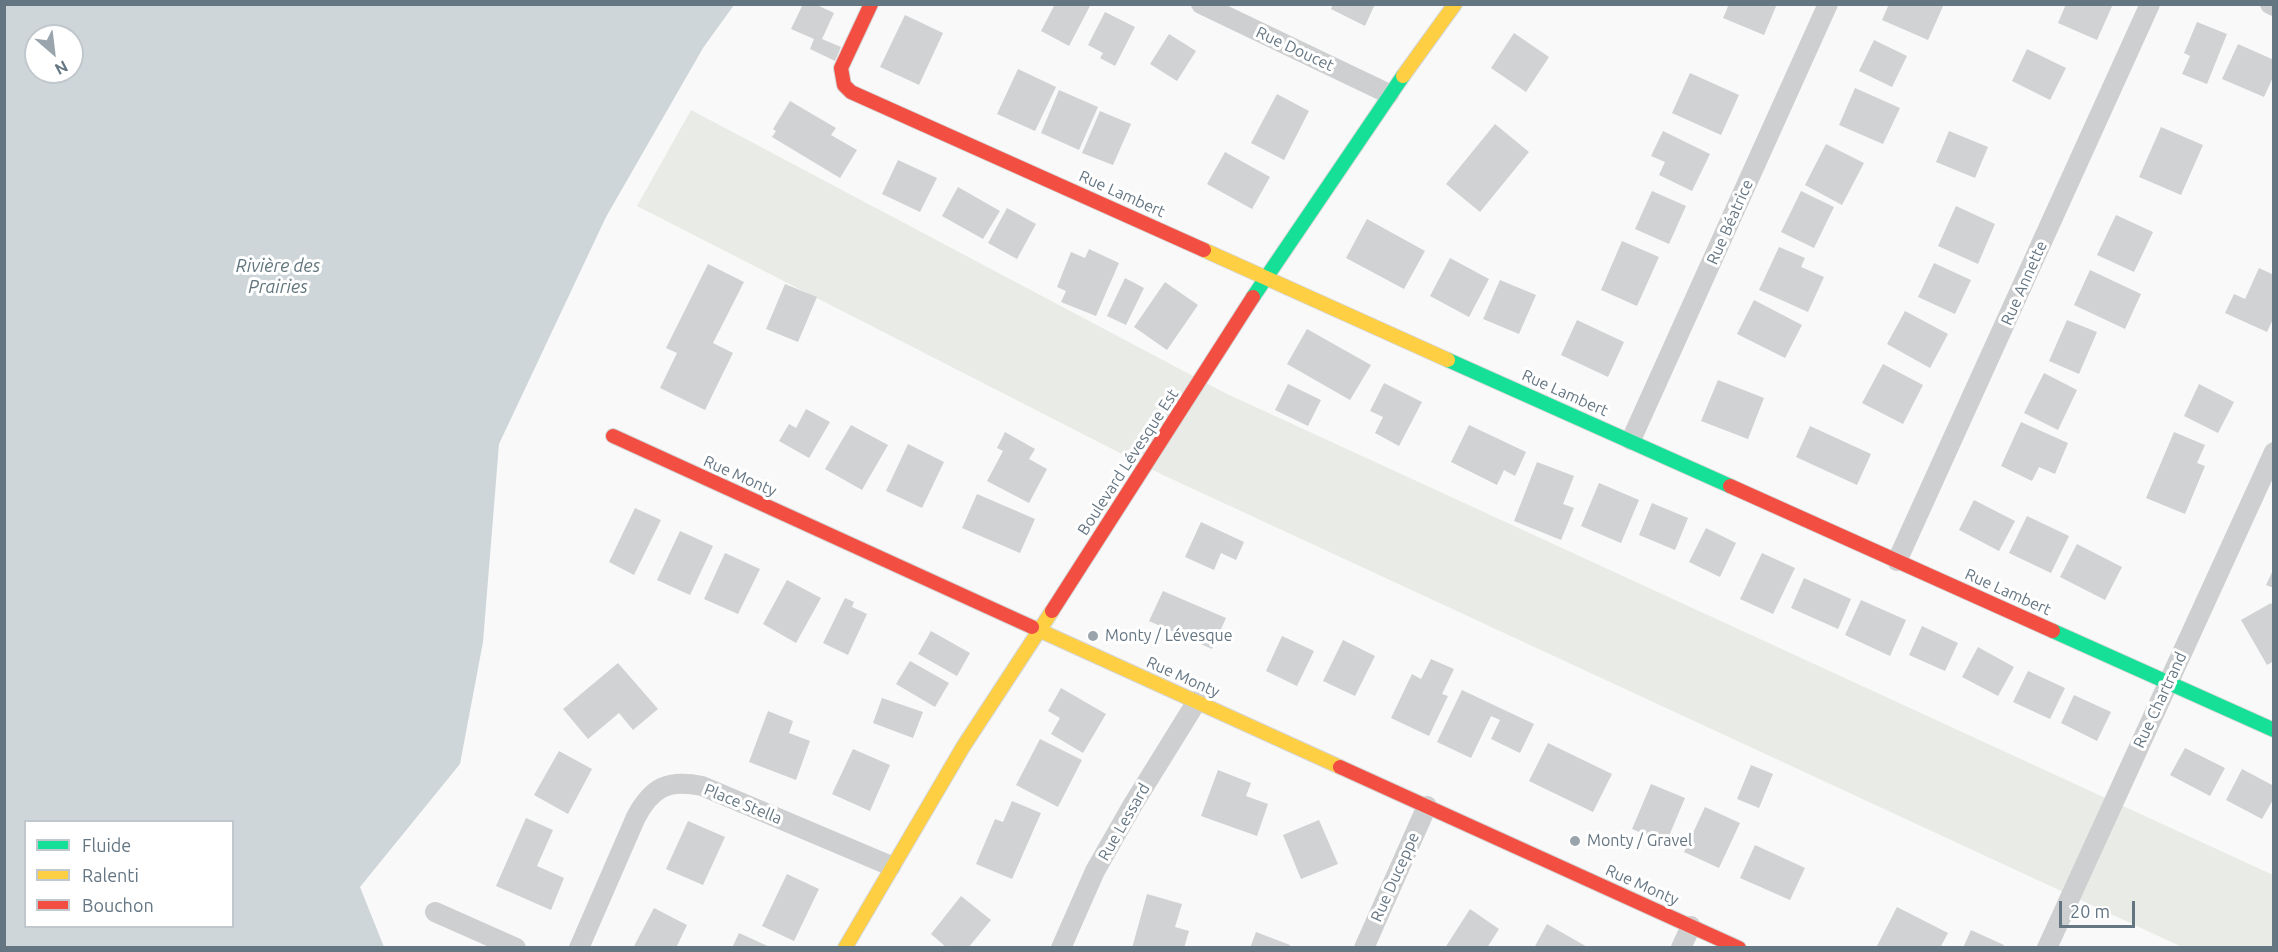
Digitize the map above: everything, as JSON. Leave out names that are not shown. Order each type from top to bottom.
[{"type":"street","name":"Rue Lambert","points":[[871,4],[841,68],[844,85],[862,96],[2274,730]]},
{"type":"street","name":"Rue Doucet","points":[[1201,4],[1389,94]]},
{"type":"street","name":"Boulevard Lévesque Est","points":[[845,948],[891,866],[1004,680],[1040,630],[1266,276],[1389,94],[1455,4]]},
{"type":"street","name":"Rue Béatrice","points":[[1631,440],[1828,4]]},
{"type":"street","name":"Rue Annette","points":[[1897,561],[2150,4]]},
{"type":"street","name":"Rue Monty","points":[[613,436],[1739,948]]},
{"type":"street","name":"Rue Chartrand","points":[[2047,948],[2274,452]]},
{"type":"street","name":"Rue Lessard","points":[[1061,948],[1095,871],[1121,824],[1197,701]]},
{"type":"street","name":"Place Stella","points":[[579,948],[636,817],[643,804],[667,784],[684,783],[702,786],[891,866]]},
{"type":"street","name":"Rue Duceppe","points":[[1364,948],[1427,806]]},
{"type":"street","points":[[435,912],[516,948]]},
{"type":"street","points":[[1681,948],[1691,926]]},
{"type":"shaded area","points":[[691,110],[1225,393],[2273,875],[2273,947],[2182,947],[1161,474],[637,206]]},
{"type":"water","name":"Rivière des Prairies","points":[[5,4],[734,5],[703,48],[606,217],[499,444],[483,642],[460,764],[360,887],[384,947],[5,947]]},
{"type":"building","points":[[803,4],[815,4],[834,13],[822,39],[841,47],[835,61],[810,49],[814,39],[791,29]]},
{"type":"building","points":[[1055,4],[1091,4],[1069,46],[1041,31]]},
{"type":"building","points":[[1333,4],[1375,4],[1365,26],[1331,9]]},
{"type":"building","points":[[1729,4],[1777,4],[1764,35],[1723,18]]},
{"type":"building","points":[[1889,4],[1944,4],[1928,40],[1882,20]]},
{"type":"building","points":[[2066,4],[2113,4],[2097,40],[2058,23]]},
{"type":"building","points":[[1105,12],[1135,27],[1115,66],[1100,58],[1103,53],[1088,45]]},
{"type":"building","points":[[905,15],[943,33],[919,85],[880,67]]},
{"type":"building","points":[[2197,22],[2227,34],[2207,84],[2182,74],[2190,56],[2184,53]]},
{"type":"building","points":[[1514,33],[1549,57],[1526,92],[1491,68]]},
{"type":"building","points":[[1169,34],[1196,51],[1177,81],[1150,64]]},
{"type":"building","points":[[1874,40],[1907,56],[1892,87],[1859,71]]},
{"type":"building","points":[[2238,44],[2274,60],[2274,75],[2264,97],[2222,79]]},
{"type":"building","points":[[2027,49],[2066,68],[2050,100],[2012,81]]},
{"type":"building","points":[[1018,69],[1056,87],[1035,131],[997,114]]},
{"type":"building","points":[[1690,73],[1739,95],[1721,135],[1672,113]]},
{"type":"building","points":[[1855,88],[1900,108],[1883,144],[1839,125]]},
{"type":"building","points":[[1059,90],[1098,107],[1079,150],[1041,133]]},
{"type":"building","points":[[1277,94],[1309,111],[1284,160],[1251,143]]},
{"type":"building","points":[[790,101],[836,128],[831,135],[857,150],[840,178],[772,137],[776,131],[773,129]]},
{"type":"building","points":[[1100,111],[1131,124],[1113,165],[1082,153]]},
{"type":"building","points":[[1495,124],[1529,152],[1480,212],[1446,184]]},
{"type":"building","points":[[2161,127],[2203,145],[2181,195],[2139,177]]},
{"type":"building","points":[[1663,131],[1710,154],[1692,191],[1659,175],[1665,162],[1651,156]]},
{"type":"building","points":[[1949,131],[1988,147],[1975,178],[1936,162]]},
{"type":"building","points":[[1826,144],[1864,163],[1842,205],[1805,185]]},
{"type":"building","points":[[1225,152],[1270,177],[1252,209],[1207,184]]},
{"type":"building","points":[[898,160],[937,178],[920,212],[882,194]]},
{"type":"building","points":[[958,187],[1000,211],[983,239],[942,216]]},
{"type":"building","points":[[1652,191],[1686,206],[1669,244],[1635,229]]},
{"type":"building","points":[[1801,191],[1834,207],[1814,248],[1781,232]]},
{"type":"building","points":[[1956,206],[1995,224],[1978,264],[1938,246]]},
{"type":"building","points":[[1007,208],[1036,224],[1017,259],[988,243]]},
{"type":"building","points":[[2116,215],[2153,232],[2134,272],[2097,255]]},
{"type":"building","points":[[1367,219],[1425,251],[1404,289],[1346,258]]},
{"type":"building","points":[[1622,241],[1659,257],[1637,306],[1601,290]]},
{"type":"building","points":[[1779,247],[1805,258],[1801,267],[1824,277],[1808,312],[1759,290]]},
{"type":"building","points":[[1089,249],[1119,263],[1096,316],[1061,302],[1066,291],[1057,287],[1071,252],[1085,258]]},
{"type":"building","points":[[1450,258],[1489,279],[1469,317],[1430,296]]},
{"type":"building","points":[[1934,263],[1971,280],[1955,314],[1918,297]]},
{"type":"building","points":[[708,264],[744,282],[713,343],[733,353],[705,410],[660,388],[677,353],[666,348]]},
{"type":"building","points":[[2259,268],[2274,275],[2274,317],[2267,332],[2225,313],[2234,294],[2245,299]]},
{"type":"building","points":[[2090,270],[2141,294],[2125,329],[2074,305]]},
{"type":"building","points":[[1125,278],[1144,288],[1126,325],[1107,316]]},
{"type":"building","points":[[1500,280],[1536,295],[1519,334],[1483,319]]},
{"type":"building","points":[[1165,282],[1198,305],[1167,350],[1134,327]]},
{"type":"building","points":[[785,284],[817,297],[798,342],[766,329]]},
{"type":"building","points":[[1754,300],[1802,325],[1785,358],[1737,334]]},
{"type":"building","points":[[1905,311],[1948,334],[1930,368],[1887,344]]},
{"type":"building","points":[[1577,320],[1624,342],[1608,377],[1561,355]]},
{"type":"building","points":[[2067,320],[2097,332],[2079,374],[2049,361]]},
{"type":"building","points":[[1307,329],[1371,365],[1350,400],[1287,364]]},
{"type":"building","points":[[1883,364],[1923,385],[1903,424],[1862,403]]},
{"type":"building","points":[[2044,373],[2077,390],[2058,430],[2024,413]]},
{"type":"building","points":[[1718,380],[1764,398],[1748,439],[1701,421]]},
{"type":"building","points":[[1384,383],[1422,402],[1399,446],[1375,433],[1383,417],[1370,411]]},
{"type":"building","points":[[1288,384],[1321,400],[1308,426],[1275,410]]},
{"type":"building","points":[[2199,384],[2234,402],[2218,433],[2184,416]]},
{"type":"building","points":[[806,409],[830,422],[809,458],[779,441],[789,424],[796,428]]},
{"type":"building","points":[[2021,422],[2068,443],[2055,474],[2039,467],[2032,481],[2001,466]]},
{"type":"building","points":[[851,425],[888,445],[862,490],[825,469]]},
{"type":"building","points":[[1469,425],[1526,452],[1515,476],[1504,470],[1497,485],[1451,462]]},
{"type":"building","points":[[1810,426],[1871,454],[1857,485],[1796,457]]},
{"type":"building","points":[[1005,432],[1035,449],[1029,459],[1047,469],[1029,503],[987,481],[1003,451],[997,448]]},
{"type":"building","points":[[2174,432],[2205,445],[2197,463],[2205,466],[2185,514],[2146,498]]},
{"type":"building","points":[[908,444],[944,462],[922,508],[886,491]]},
{"type":"building","points":[[1537,462],[1574,476],[1563,504],[1574,508],[1561,540],[1514,521]]},
{"type":"building","points":[[1599,483],[1639,500],[1621,543],[1581,526]]},
{"type":"building","points":[[977,494],[1035,519],[1020,553],[962,528]]},
{"type":"building","points":[[1974,500],[2015,521],[1999,551],[1959,530]]},
{"type":"building","points":[[1652,503],[1688,518],[1675,550],[1639,535]]},
{"type":"building","points":[[635,508],[661,520],[634,575],[609,562]]},
{"type":"building","points":[[2027,516],[2069,536],[2051,573],[2009,553]]},
{"type":"building","points":[[1201,522],[1244,542],[1236,560],[1221,553],[1214,570],[1185,557]]},
{"type":"building","points":[[1706,528],[1736,543],[1720,577],[1689,562]]},
{"type":"building","points":[[680,531],[713,546],[690,595],[657,580]]},
{"type":"building","points":[[2077,544],[2122,567],[2105,600],[2060,577]]},
{"type":"building","points":[[725,553],[760,569],[738,614],[704,599]]},
{"type":"building","points":[[1762,553],[1795,568],[1773,614],[1740,599]]},
{"type":"building","points":[[2274,568],[2274,588],[2266,585]]},
{"type":"building","points":[[1804,578],[1851,599],[1838,629],[1791,608]]},
{"type":"building","points":[[787,580],[821,598],[796,643],[763,624]]},
{"type":"building","points":[[1163,591],[1226,618],[1212,649],[1149,621]]},
{"type":"building","points":[[845,598],[854,602],[852,607],[867,614],[848,655],[823,643]]},
{"type":"building","points":[[1861,600],[1906,620],[1890,656],[1845,635]]},
{"type":"building","points":[[2271,603],[2274,607],[2274,661],[2267,665],[2241,620]]},
{"type":"building","points":[[1922,626],[1958,643],[1945,671],[1909,655]]},
{"type":"building","points":[[931,631],[970,653],[957,676],[918,654]]},
{"type":"building","points":[[1282,636],[1314,651],[1297,686],[1266,671]]},
{"type":"building","points":[[1343,640],[1375,656],[1355,696],[1323,681]]},
{"type":"building","points":[[1978,647],[2014,667],[1998,696],[1962,677]]},
{"type":"building","points":[[1431,659],[1454,669],[1442,694],[1448,696],[1429,736],[1391,718],[1412,674],[1421,679]]},
{"type":"building","points":[[910,661],[949,683],[935,707],[896,684]]},
{"type":"building","points":[[618,663],[658,709],[633,730],[619,713],[588,739],[563,709]]},
{"type":"building","points":[[2028,671],[2065,688],[2050,719],[2013,702]]},
{"type":"building","points":[[1061,688],[1106,714],[1083,753],[1051,734],[1060,718],[1048,711]]},
{"type":"building","points":[[1462,690],[1534,724],[1520,753],[1491,739],[1500,720],[1491,716],[1471,758],[1437,742]]},
{"type":"building","points":[[2074,695],[2111,712],[2097,741],[2061,723]]},
{"type":"building","points":[[882,698],[923,712],[913,738],[873,723]]},
{"type":"building","points":[[768,711],[793,721],[789,733],[810,741],[796,780],[749,762]]},
{"type":"building","points":[[1040,739],[1082,760],[1058,807],[1016,785]]},
{"type":"building","points":[[1548,743],[1612,774],[1593,812],[1529,781]]},
{"type":"building","points":[[2185,748],[2225,768],[2210,796],[2170,775]]},
{"type":"building","points":[[853,749],[890,765],[870,811],[832,794]]},
{"type":"building","points":[[559,751],[592,769],[568,814],[534,795]]},
{"type":"building","points":[[1751,765],[1773,774],[1759,808],[1737,799]]},
{"type":"building","points":[[2242,769],[2274,786],[2274,798],[2262,819],[2226,800]]},
{"type":"building","points":[[1218,770],[1251,783],[1246,796],[1268,804],[1257,836],[1201,816]]},
{"type":"building","points":[[1651,784],[1685,798],[1666,843],[1632,829]]},
{"type":"building","points":[[1012,801],[1041,813],[1012,879],[976,864],[995,819],[1003,822]]},
{"type":"building","points":[[1705,807],[1740,823],[1719,868],[1684,852]]},
{"type":"building","points":[[526,818],[553,830],[537,866],[564,878],[551,910],[496,886]]},
{"type":"building","points":[[1319,820],[1338,864],[1301,879],[1283,835]]},
{"type":"building","points":[[688,821],[725,837],[703,885],[666,869]]},
{"type":"building","points":[[1755,845],[1805,868],[1790,900],[1740,878]]},
{"type":"building","points":[[787,874],[819,889],[794,941],[762,926]]},
{"type":"building","points":[[1147,894],[1182,904],[1175,927],[1189,931],[1184,948],[1132,948]]},
{"type":"building","points":[[961,896],[991,920],[968,948],[947,948],[931,934]]},
{"type":"building","points":[[1897,907],[1948,933],[1940,948],[1877,946]]},
{"type":"building","points":[[654,908],[687,925],[676,948],[633,948]]},
{"type":"building","points":[[1470,909],[1499,929],[1487,948],[1445,948]]},
{"type":"building","points":[[1547,924],[1589,948],[1534,948]]},
{"type":"building","points":[[1971,930],[2004,945],[2003,948],[1963,948]]},
{"type":"building","points":[[1256,932],[1290,945],[1289,948],[1250,948]]},
{"type":"building","points":[[739,933],[772,948],[732,948]]},
{"type":"traffic: fast","points":[[1253,297],[1403,76]]},
{"type":"traffic: fast","points":[[1448,360],[1730,486]]},
{"type":"traffic: fast","points":[[2053,631],[2274,730]]},
{"type":"traffic: slow","points":[[1403,76],[1455,4]]},
{"type":"traffic: slow","points":[[1204,250],[1448,360]]},
{"type":"traffic: slow","points":[[845,948],[963,747],[1052,611]]},
{"type":"traffic: slow","points":[[1032,627],[1340,767]]},
{"type":"traffic: jam","points":[[871,4],[841,68],[844,85],[851,92],[1204,250]]},
{"type":"traffic: jam","points":[[1052,611],[1253,297]]},
{"type":"traffic: jam","points":[[613,436],[1032,627]]},
{"type":"traffic: jam","points":[[1730,486],[2053,631]]},
{"type":"traffic: jam","points":[[1340,767],[1739,948]]},
{"type":"place","name":"Monty / Lévesque","points":[[1093,636]]},
{"type":"place","name":"Monty / Gravel","points":[[1575,841]]}]
